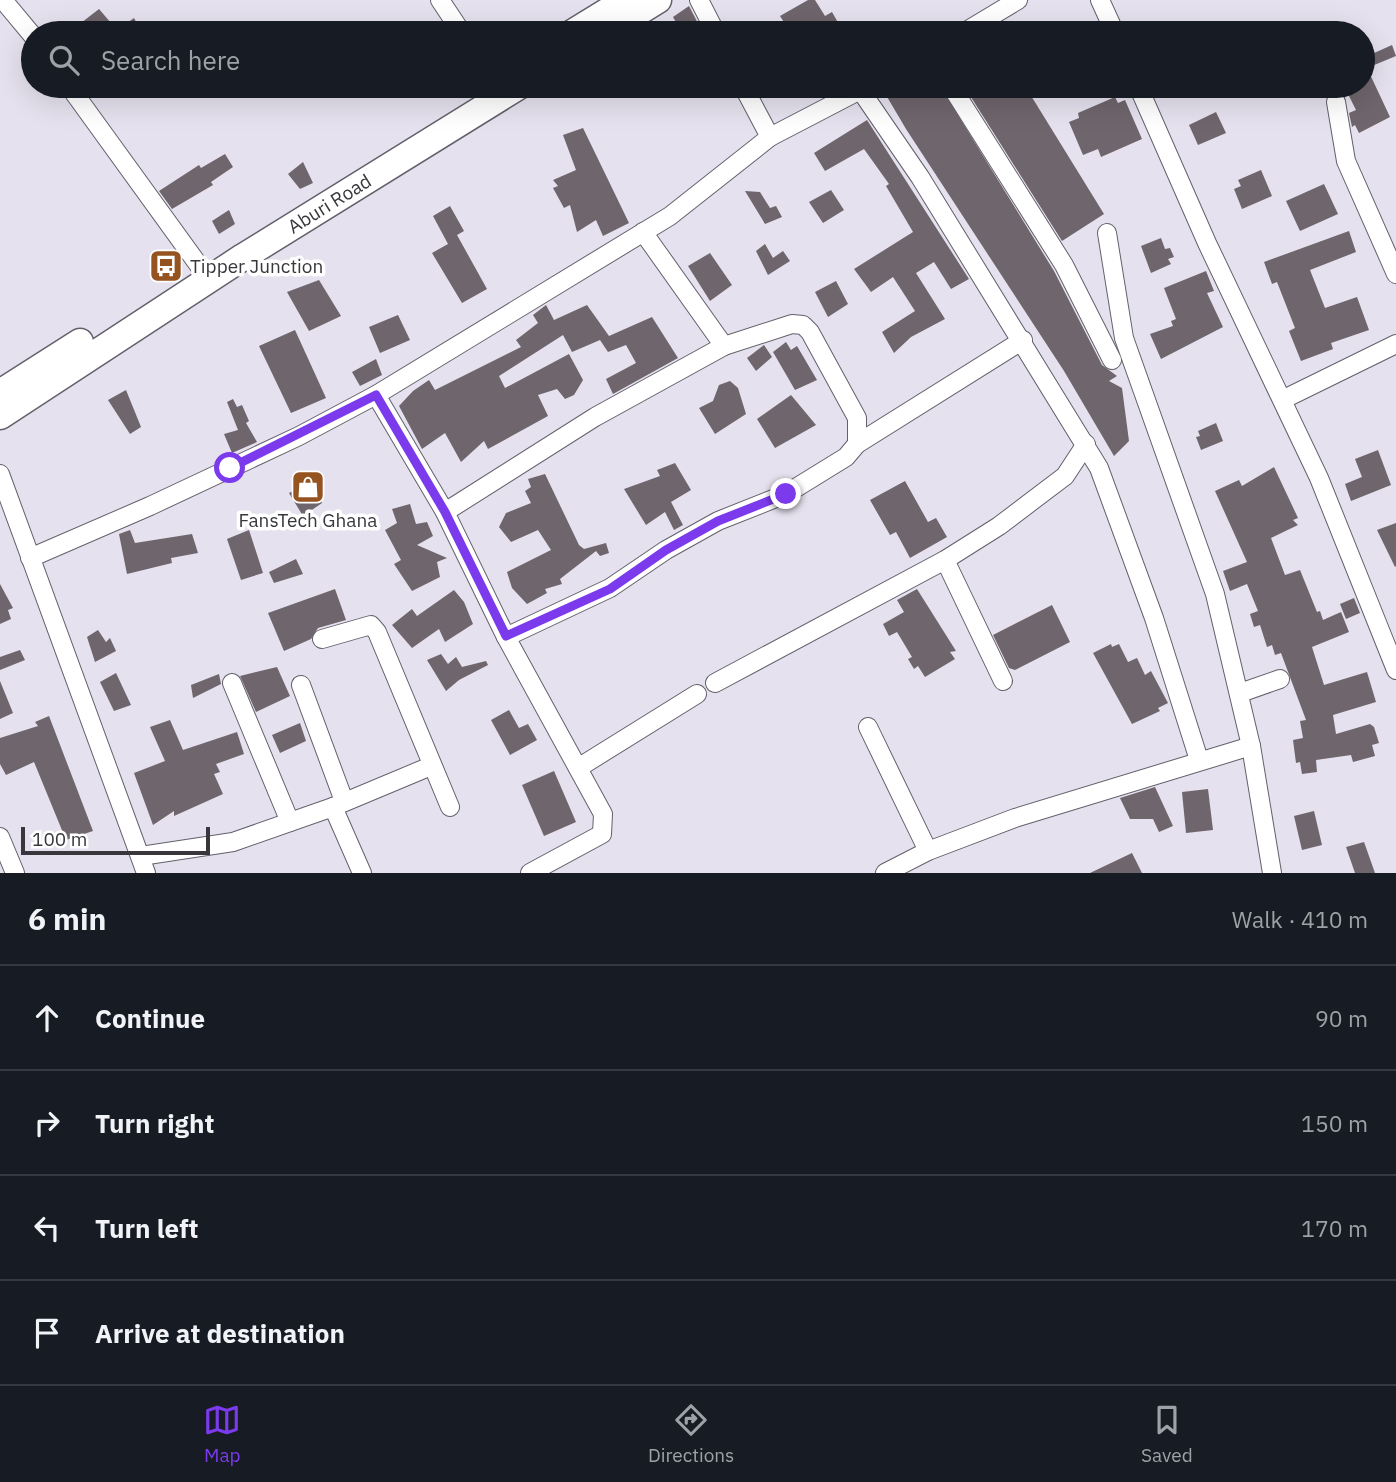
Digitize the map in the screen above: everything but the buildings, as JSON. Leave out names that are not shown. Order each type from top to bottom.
[{"type":"highway","points":[[592,21],[626,0]]},
{"type":"highway","points":[[624,21],[658,0]]},
{"type":"highway","name":"Aburi Road","points":[[0,415],[52,371],[200,267],[469,98]]},
{"type":"highway","name":"Aburi Road","points":[[0,393],[52,371],[243,257],[500,98]]},
{"type":"street","points":[[3,0],[21,22]]},
{"type":"street","points":[[440,0],[455,21]]},
{"type":"street","points":[[699,0],[710,21]]},
{"type":"street","points":[[982,21],[1018,0]]},
{"type":"street","points":[[1100,0],[1110,21]]},
{"type":"street","points":[[77,98],[200,267]]},
{"type":"street","points":[[749,98],[770,138]]},
{"type":"street","points":[[30,558],[162,501],[299,436],[376,395],[670,216],[770,138],[845,98]]},
{"type":"street","points":[[870,98],[1023,340],[1099,468],[1154,618],[1199,760]]},
{"type":"street","points":[[959,98],[1064,265],[1112,360]]},
{"type":"street","points":[[1143,98],[1207,243],[1284,399],[1396,670]]},
{"type":"street","points":[[1336,102],[1346,161],[1396,274]]},
{"type":"street","points":[[643,232],[724,346]]},
{"type":"street","points":[[1107,233],[1124,338],[1215,594],[1251,746],[1272,873]]},
{"type":"street","points":[[445,512],[596,417],[724,346],[792,324],[803,325],[857,418],[857,444]]},
{"type":"street","points":[[506,636],[610,589],[666,550],[718,521],[786,494],[846,457],[857,444],[1023,340]]},
{"type":"street","points":[[1284,399],[1396,344]]},
{"type":"street","points":[[376,395],[445,512],[506,636],[603,814],[601,834],[530,873]]},
{"type":"street","points":[[715,683],[944,560],[999,526],[1065,477],[1086,444]]},
{"type":"street","points":[[1065,477],[1099,468]]},
{"type":"street","points":[[0,474],[144,865],[233,842],[339,804],[431,766]]},
{"type":"street","points":[[944,560],[1003,681]]},
{"type":"street","points":[[322,639],[363,625],[371,625],[377,632],[450,807]]},
{"type":"street","points":[[1240,693],[1280,679]]},
{"type":"street","points":[[232,683],[290,822]]},
{"type":"street","points":[[301,685],[362,873]]},
{"type":"street","points":[[578,768],[697,694]]},
{"type":"street","points":[[868,727],[928,851]]},
{"type":"street","points":[[885,873],[928,851],[1015,818],[1251,746]]},
{"type":"street","points":[[0,837],[15,873]]},
{"type":"place","name":"Tipper Junction","points":[[166,266]]},
{"type":"place","name":"FansTech Ghana","points":[[308,487]]},
{"type":"route","points":[[230,468],[299,436],[376,395],[445,512],[506,636],[610,589],[666,550],[718,521],[786,494]]}]
